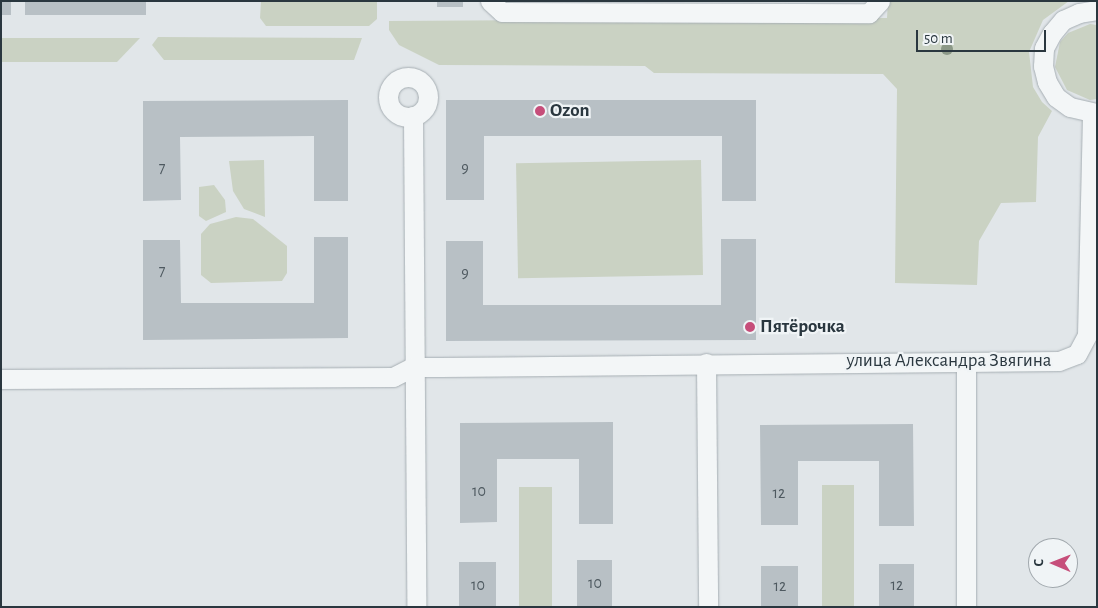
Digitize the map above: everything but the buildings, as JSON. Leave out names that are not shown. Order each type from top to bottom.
[{"type":"street","points":[[490,1],[502,12],[686,7],[869,12],[880,1]]},
{"type":"street","points":[[1094,112],[1070,107],[1056,96],[1047,82],[1043,66],[1044,48],[1052,33],[1063,20],[1096,7]]},
{"type":"street","name":"улица Александра Звягина","points":[[413,367],[1059,361],[1077,354],[1084,344],[1094,112]]},
{"type":"street","points":[[413,116],[413,367],[416,607]]},
{"type":"street","points":[[966,362],[966,607]]},
{"type":"street","points":[[706,363],[708,607]]},
{"type":"street","points":[[1,379],[393,377],[413,367]]},
{"type":"green space","points":[[261,1],[377,1],[377,19],[369,26],[266,26],[260,18]]},
{"type":"green space","points":[[888,1],[1069,1],[1043,20],[1029,52],[1033,87],[1042,102],[1052,111],[1038,137],[1036,202],[1001,203],[979,241],[977,285],[895,283],[897,89],[883,74],[654,73],[645,66],[439,65],[399,45],[389,30],[389,21],[887,18]]},
{"type":"green space","points":[[1090,24],[1097,25],[1097,99],[1090,100],[1067,90],[1055,67],[1060,42],[1068,33]]},
{"type":"green space","points":[[158,37],[362,38],[354,60],[164,60],[152,45]]},
{"type":"green space","points":[[1,38],[140,38],[117,62],[1,62]]},
{"type":"green space","points":[[264,160],[265,217],[244,209],[233,191],[229,161]]},
{"type":"green space","points":[[701,160],[703,275],[518,278],[516,163]]},
{"type":"green space","points":[[214,185],[225,200],[226,212],[206,221],[199,216],[199,187]]},
{"type":"green space","points":[[236,217],[253,219],[287,246],[287,273],[282,281],[211,283],[201,275],[201,234],[210,224]]},
{"type":"green space","points":[[822,485],[854,485],[854,607],[822,607]]},
{"type":"green space","points":[[519,487],[552,487],[552,607],[519,607]]},
{"type":"place","name":"Ozon","points":[[540,111]]},
{"type":"place","name":"Пятёрочка","points":[[750,327]]}]
